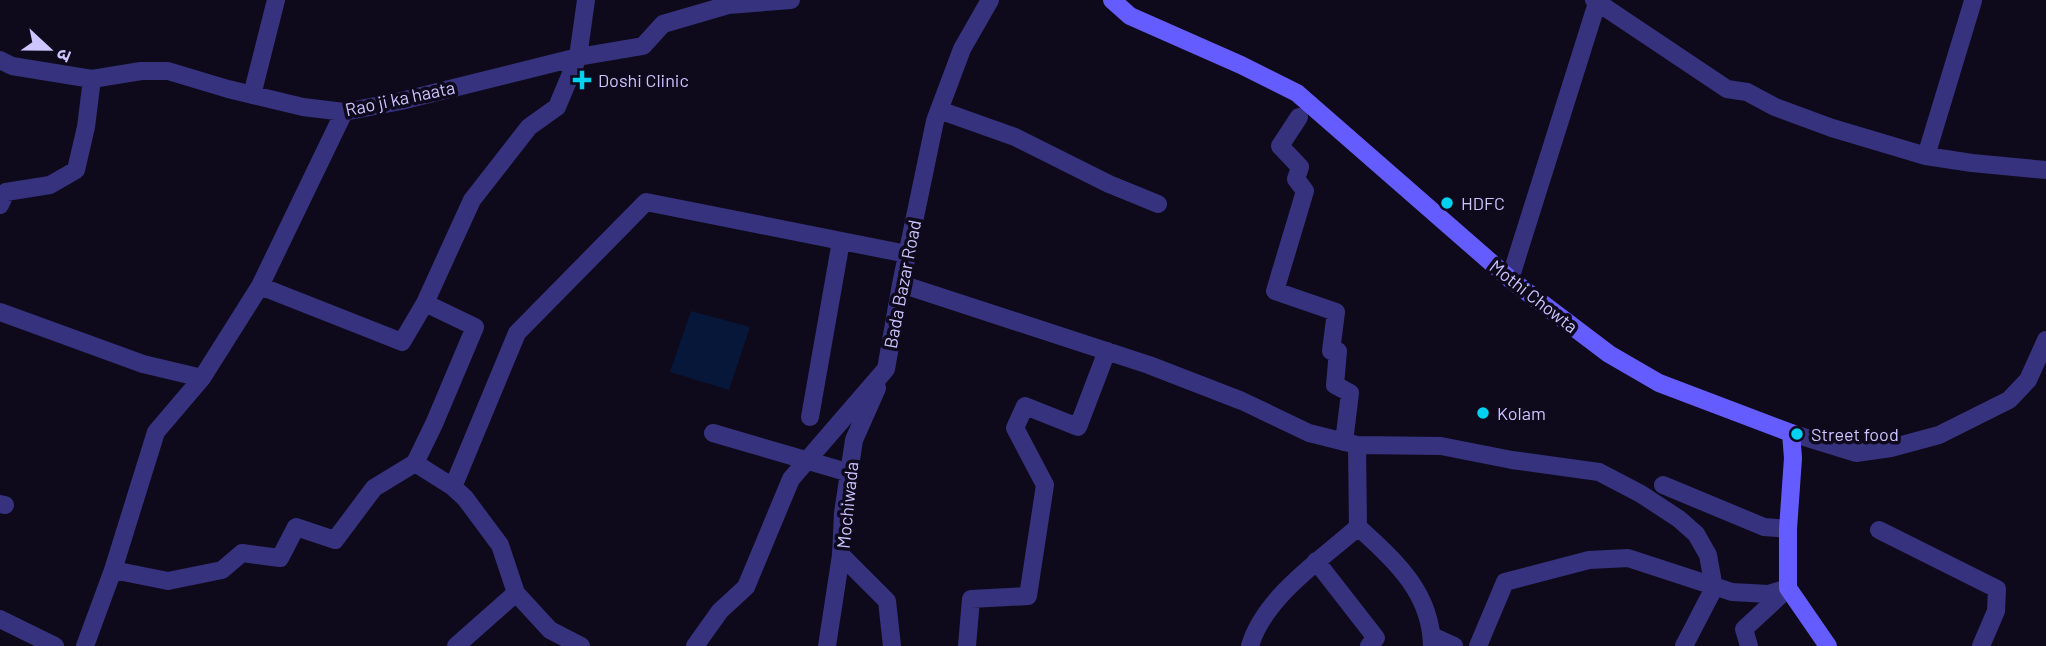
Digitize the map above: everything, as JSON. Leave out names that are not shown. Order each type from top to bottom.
[{"type":"main road","name":"Mothi Chowta","points":[[1112,0],[1130,16],[1297,93],[1510,279],[1609,354],[1660,383],[1791,433]]},
{"type":"main road","points":[[1791,433],[1793,458],[1788,529],[1788,588],[1828,646]]},
{"type":"street","points":[[252,95],[276,0]]},
{"type":"street","points":[[260,286],[402,342],[425,303],[472,200],[528,127],[557,107],[578,57],[586,0]]},
{"type":"street","name":"Rao ji ka haata","points":[[0,60],[12,65],[92,79],[141,71],[168,71],[303,107],[344,112],[401,101],[578,57],[643,46],[663,24],[728,5],[791,0]]},
{"type":"street","name":"Bada Bazar Road","points":[[695,646],[720,611],[746,587],[791,479],[886,369],[907,254],[939,110],[962,49],[987,0]]},
{"type":"street","points":[[1926,156],[1973,1]]},
{"type":"street","points":[[1510,279],[1596,2],[1727,89],[1747,92],[1775,107],[1832,128],[1926,156],[2046,170]]},
{"type":"street","points":[[0,205],[6,192],[50,186],[76,170],[86,127],[92,79]]},
{"type":"street","points":[[939,110],[1015,137],[1109,184],[1158,204]]},
{"type":"street","points":[[85,646],[113,570],[156,432],[202,378],[260,286],[344,112]]},
{"type":"street","points":[[1299,117],[1280,146],[1300,167],[1296,180],[1305,191],[1275,290],[1336,313],[1331,351],[1338,351],[1335,385],[1350,393],[1350,444],[1358,527],[1396,563],[1425,603],[1432,641],[1454,646]]},
{"type":"street","points":[[453,486],[517,333],[646,202],[907,254]]},
{"type":"street","points":[[810,417],[841,241]]},
{"type":"street","points":[[901,284],[1107,351],[1242,401],[1309,433],[1350,444],[1441,446],[1512,460],[1599,472],[1641,494],[1679,519],[1696,534],[1708,555],[1714,588],[1684,646]]},
{"type":"street","points":[[113,570],[168,581],[222,570],[242,553],[280,558],[296,527],[335,540],[374,488],[415,463],[475,327],[425,303]]},
{"type":"street","points":[[0,312],[143,364],[202,378]]},
{"type":"street","points":[[1791,433],[1856,453],[1891,448],[1939,435],[2009,400],[2028,380],[2046,340]]},
{"type":"street","points":[[967,646],[971,599],[1028,596],[1045,485],[1015,428],[1026,406],[1078,427],[1107,351]]},
{"type":"street","name":"Mochiwada","points":[[827,646],[854,440],[886,369]]},
{"type":"street","points":[[713,433],[849,473]]},
{"type":"street","points":[[415,463],[453,486],[465,498],[500,545],[516,593],[550,630],[581,646]]},
{"type":"street","points":[[1663,485],[1764,527],[1788,529]]},
{"type":"street","points":[[1250,646],[1253,635],[1280,597],[1303,571],[1358,527]]},
{"type":"street","points":[[1880,530],[1997,589],[1996,611],[1981,646]]},
{"type":"street","points":[[841,555],[887,601],[892,646]]},
{"type":"street","points":[[1478,646],[1505,582],[1589,560],[1628,558],[1732,592],[1768,594],[1788,588]]},
{"type":"street","points":[[1316,561],[1376,638],[1369,646]]},
{"type":"street","points":[[1749,646],[1744,629],[1788,588]]},
{"type":"street","points":[[456,646],[516,593]]},
{"type":"street","points":[[0,619],[55,646]]},
{"type":"water","points":[[691,311],[750,327],[729,390],[670,372]]},
{"type":"place","name":"Doshi Clinic","points":[[582,80]]},
{"type":"place","name":"HDFC","points":[[1447,203]]},
{"type":"place","name":"Kolam","points":[[1483,413]]},
{"type":"place","name":"Street food","points":[[1797,434]]}]
